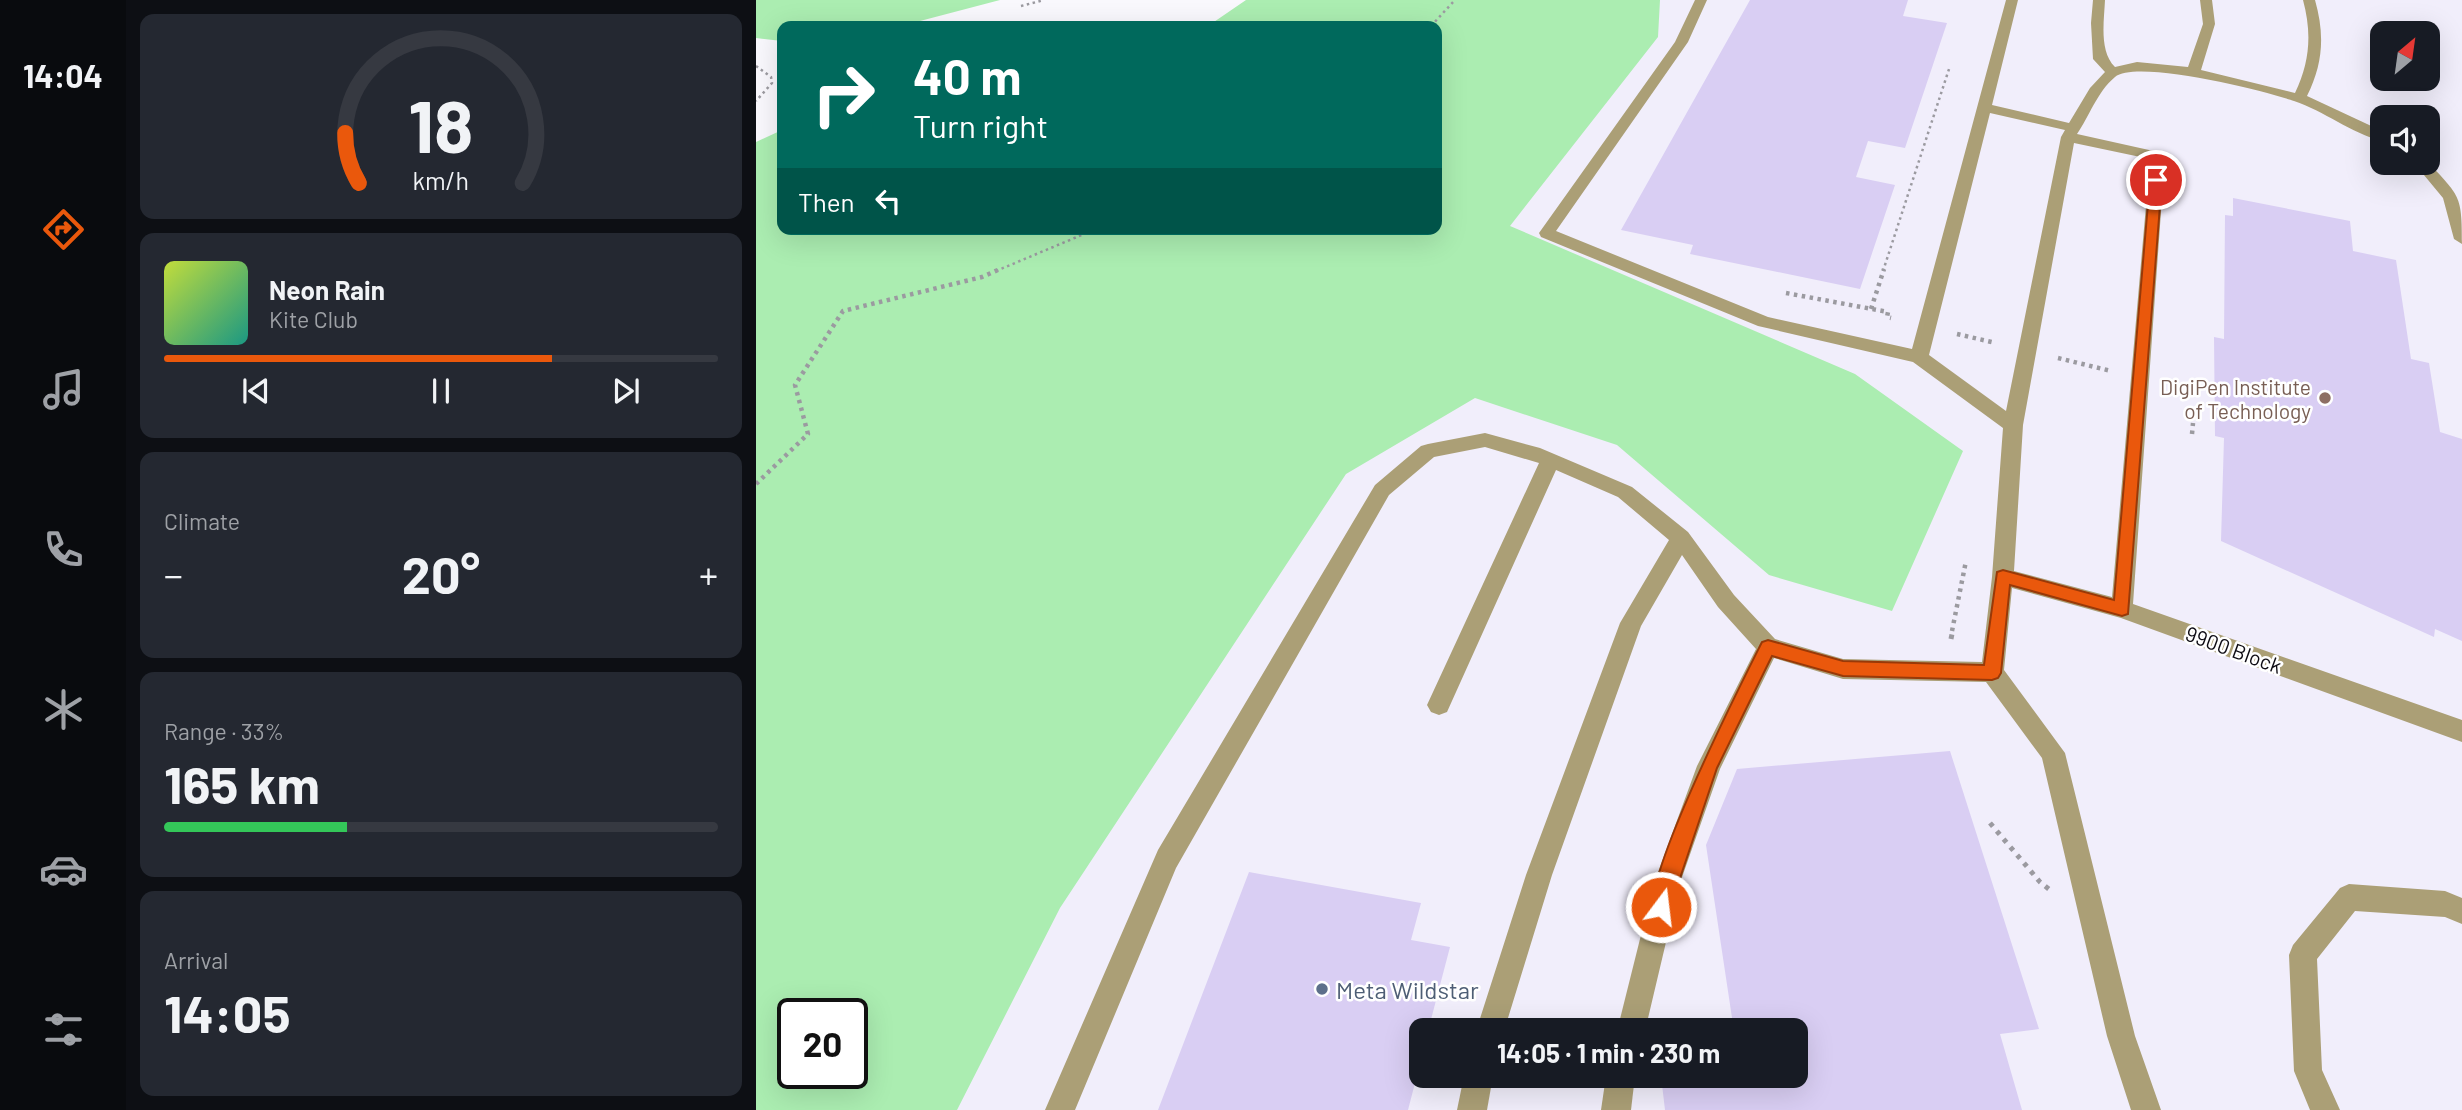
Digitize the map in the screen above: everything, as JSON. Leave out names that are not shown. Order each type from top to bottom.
[{"type":"lane","points":[[1701,0],[1681,42],[1547,233],[1764,322],[1919,357],[2013,425]]},
{"type":"lane","points":[[1919,357],[2012,0]]},
{"type":"lane","points":[[2099,0],[2097,23],[2100,59],[2112,72]]},
{"type":"lane","points":[[2193,72],[2209,24],[2206,0]]},
{"type":"lane","points":[[2299,98],[2313,72],[2316,46],[2309,0]]},
{"type":"lane","points":[[2146,1110],[2121,1036],[2053,753],[1992,673],[2003,577],[2013,425],[2071,132],[2095,91],[2112,72],[2137,66],[2193,72],[2299,98],[2370,131]]},
{"type":"lane","points":[[1984,107],[2158,156],[2122,609]]},
{"type":"lane","points":[[2432,175],[2451,197],[2462,239]]},
{"type":"lane","points":[[1060,1110],[1167,859],[1382,490],[1428,451],[1485,440],[1551,459],[1625,492],[1681,538],[1726,601],[1768,647],[1843,669],[1992,673]]},
{"type":"lane","points":[[1439,705],[1551,459]]},
{"type":"lane","points":[[1494,1018],[1539,875],[1631,623],[1681,538]]},
{"type":"lane","name":"9900 Block","points":[[2003,577],[2122,609],[2462,732]]},
{"type":"lane","points":[[1634,1018],[1667,883],[1709,766],[1768,647]]},
{"type":"lane","points":[[2325,1110],[2308,1071],[2303,955],[2348,897],[2445,904],[2462,911]]},
{"type":"lane","points":[[1472,1110],[1477,1088]]},
{"type":"lane","points":[[1616,1110],[1619,1088]]},
{"type":"path","points":[[1021,6],[1044,0]]},
{"type":"path","points":[[1436,21],[1455,0]]},
{"type":"path","points":[[756,66],[771,76],[772,83],[756,101]]},
{"type":"path","points":[[1871,309],[1950,66]]},
{"type":"path","points":[[756,484],[808,433],[795,385],[843,311],[982,277],[1082,235]]},
{"type":"path","points":[[1786,293],[1888,312],[1886,317],[1900,320]]},
{"type":"path","points":[[1955,333],[2003,345]]},
{"type":"path","points":[[2060,359],[2112,371]]},
{"type":"path","points":[[2168,386],[2194,392]]},
{"type":"path","points":[[2192,434],[2193,423]]},
{"type":"path","points":[[1948,646],[1957,618],[1966,561]]},
{"type":"path","points":[[1990,823],[2040,882],[2055,894]]},
{"type":"shaded area","points":[[1647,0],[2462,0],[2462,1110],[834,1110],[849,1089],[868,1089],[868,1064]]},
{"type":"green space","points":[[756,0],[1000,0],[920,21],[777,21],[777,40],[756,38]]},
{"type":"green space","points":[[1246,0],[1660,0],[1658,37],[1510,226],[1855,374],[1963,451],[1892,611],[1769,575],[1617,445],[1475,398],[1346,474],[1060,908],[957,1110],[756,1110],[756,142],[777,132],[777,235],[1442,235],[1442,21],[1215,21]]},
{"type":"building","points":[[1750,0],[1908,0],[1903,16],[1947,23],[1905,148],[1868,141],[1856,177],[1895,185],[1860,289],[1690,254],[1693,245],[1621,230]]},
{"type":"building","name":"DigiPen Institute of Technology","points":[[2233,198],[2350,221],[2353,251],[2396,260],[2411,359],[2429,363],[2440,432],[2462,439],[2462,641],[2435,629],[2434,637],[2221,541],[2224,438],[2215,436],[2214,337],[2224,339],[2225,215],[2233,216]]},
{"type":"building","points":[[1950,751],[2039,1029],[2000,1034],[2022,1110],[1665,1110],[1662,1088],[1808,1088],[1808,1018],[1732,1018],[1706,845],[1737,769]]},
{"type":"building","name":"Meta Wildstar","points":[[1249,872],[1421,903],[1411,940],[1450,947],[1431,1018],[1409,1018],[1409,1088],[1414,1088],[1408,1110],[1158,1110]]},
{"type":"place","name":"DigiPen Institute of Technology","points":[[2325,398]]},
{"type":"place","name":"Meta Wildstar","points":[[1322,989]]},
{"type":"route","points":[[1661,907],[1709,766],[1768,647],[1843,669],[1992,673],[2003,577],[2122,609],[2156,180]]}]
